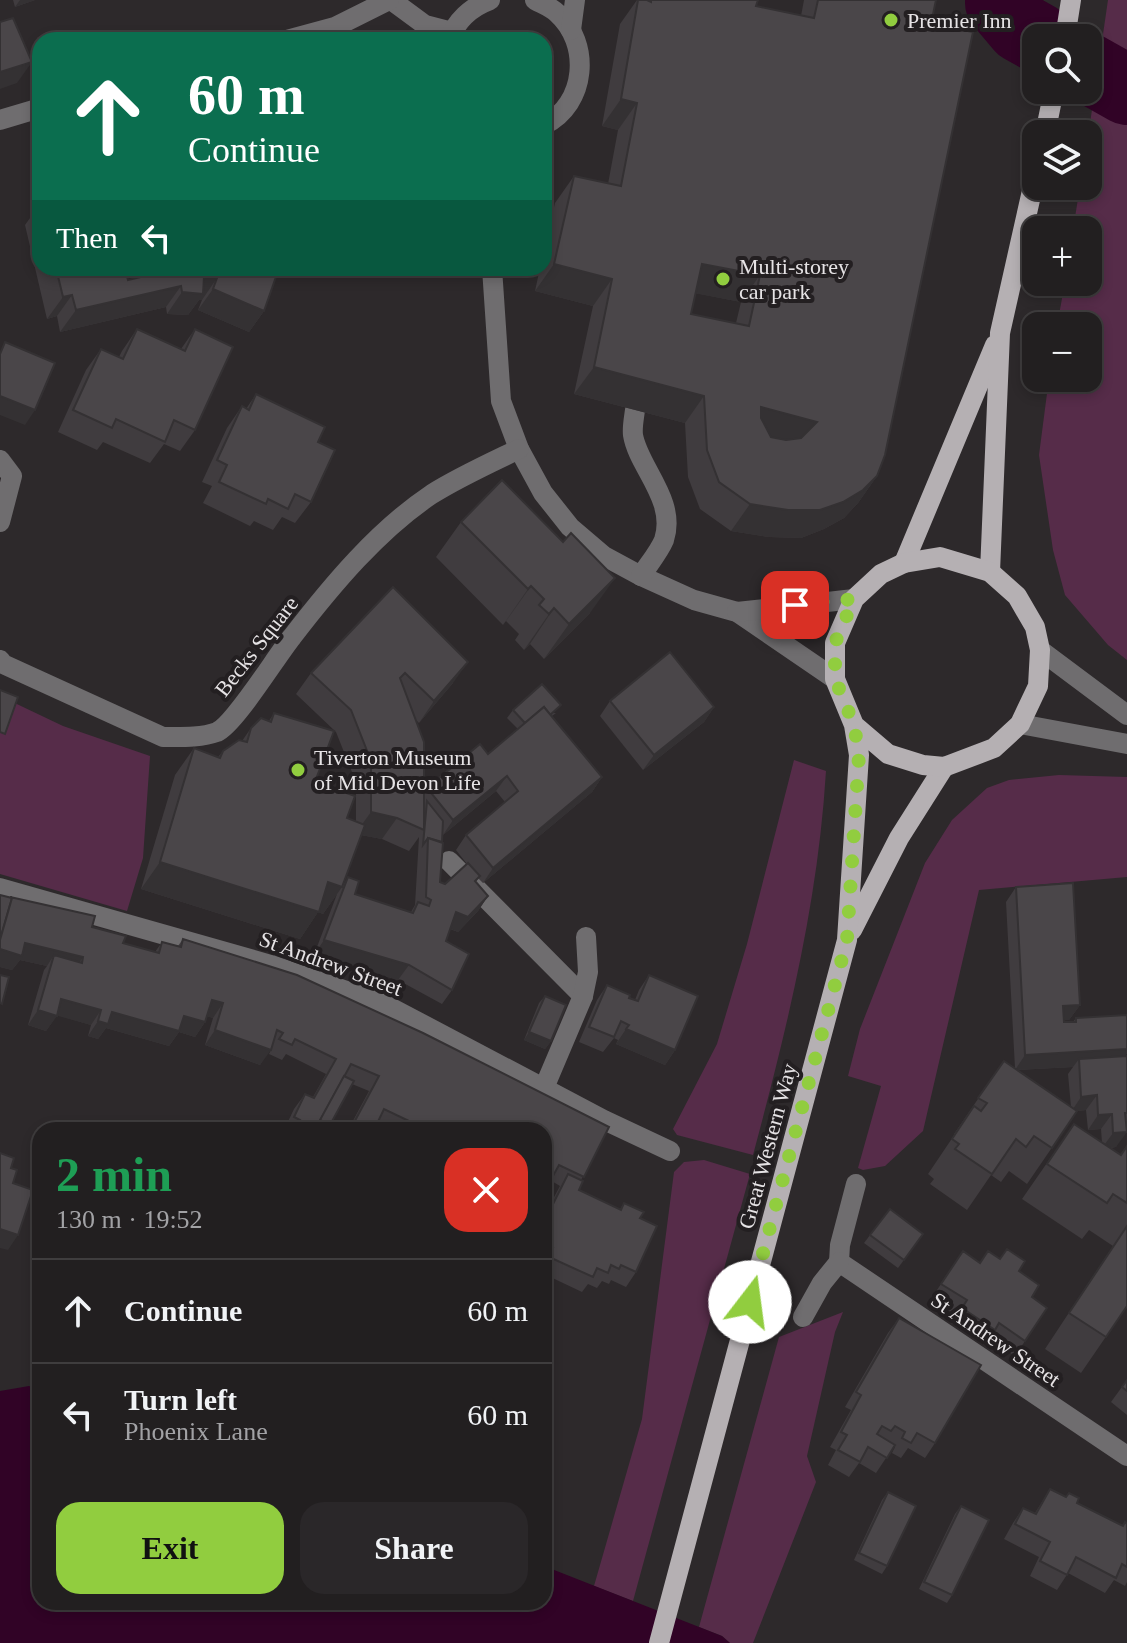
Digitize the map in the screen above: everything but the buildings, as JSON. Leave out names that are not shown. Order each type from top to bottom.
[{"type":"main road","points":[[904,563],[1000,333],[1030,200]]},
{"type":"main road","points":[[990,572],[1000,333]]},
{"type":"main road","points":[[847,940],[859,755],[854,725],[835,679],[835,643],[854,599],[881,574],[904,563],[940,557],[990,572],[1017,596],[1035,627],[1040,650],[1038,686],[1020,724],[994,748],[944,767],[923,765],[888,754],[854,725]]},
{"type":"main road","points":[[847,940],[899,838],[944,767]]},
{"type":"main road","name":"Great Western Way","points":[[659,1643],[847,940]]},
{"type":"street","points":[[317,32],[335,27],[390,0],[425,25],[441,32]]},
{"type":"street","points":[[453,32],[463,17],[477,5],[490,0]]},
{"type":"street","points":[[535,0],[556,12],[571,30],[579,49],[580,70],[576,90],[566,108],[552,119]]},
{"type":"street","points":[[571,30],[575,0]]},
{"type":"street","points":[[0,120],[32,110]]},
{"type":"street","points":[[493,276],[501,401],[519,449],[543,493],[570,527],[604,556],[641,576],[694,600],[737,612],[835,679]]},
{"type":"street","points":[[635,410],[633,433],[658,485],[666,524],[663,541],[641,576]]},
{"type":"street","name":"Becks Square","points":[[0,660],[163,737],[189,737],[219,731],[241,707],[293,636],[358,559],[393,524],[433,494],[519,449]]},
{"type":"street","points":[[0,460],[12,476],[0,522]]},
{"type":"street","points":[[737,612],[854,599]]},
{"type":"street","points":[[1040,650],[1127,715]]},
{"type":"street","points":[[1020,724],[1127,744]]},
{"type":"street","points":[[449,861],[583,996]]},
{"type":"street","name":"St Andrew Street","points":[[0,888],[327,982],[384,1004],[670,1151]]},
{"type":"street","points":[[544,1088],[583,996],[588,972],[586,937]]},
{"type":"street","points":[[803,1317],[822,1283],[839,1262],[840,1245],[856,1184]]},
{"type":"street","name":"St Andrew Street","points":[[839,1262],[1127,1456]]},
{"type":"shaded area","points":[[1108,0],[1127,0],[1127,660],[1108,645],[1065,595],[1053,550],[1039,455],[1047,392],[1102,392],[1102,312],[1060,312],[1062,296],[1102,296],[1102,216],[1075,216],[1078,200],[1102,200],[1102,120],[1090,120],[1093,104],[1102,104],[1102,41]]},
{"type":"shaded area","points":[[0,696],[63,726],[150,756],[143,858],[127,911],[0,874]]},
{"type":"shaded area","points":[[794,760],[826,771],[822,820],[799,965],[753,1155],[677,1135],[673,1129],[717,1044],[747,944]]},
{"type":"shaded area","points":[[1059,775],[1127,777],[1127,877],[979,890],[923,1131],[885,1166],[858,1168],[881,1086],[848,1076],[860,1029],[925,863],[952,820],[987,788],[1009,780]]},
{"type":"shaded area","points":[[704,1160],[750,1174],[633,1601],[594,1586],[642,1419],[674,1172],[684,1162]]},
{"type":"shaded area","points":[[843,1312],[835,1332],[807,1456],[816,1482],[753,1643],[730,1643],[722,1636],[699,1627],[779,1337]]},
{"type":"shaded area","points":[[32,1387],[32,1610],[552,1610],[552,1569],[722,1636],[730,1643],[0,1643],[0,1391]]},
{"type":"waterway","points":[[1000,0],[1022,29]]},
{"type":"waterway","points":[[1102,76],[1127,90]]},
{"type":"place","name":"Premier Inn","points":[[891,20]]},
{"type":"place","name":"Multi-storey car park","points":[[723,279]]},
{"type":"place","name":"Tiverton Museum of Mid Devon Life","points":[[298,770]]},
{"type":"route","points":[[750,1302],[847,940],[853,851],[859,755],[854,725],[835,679],[835,643],[854,599],[795,605]]}]
